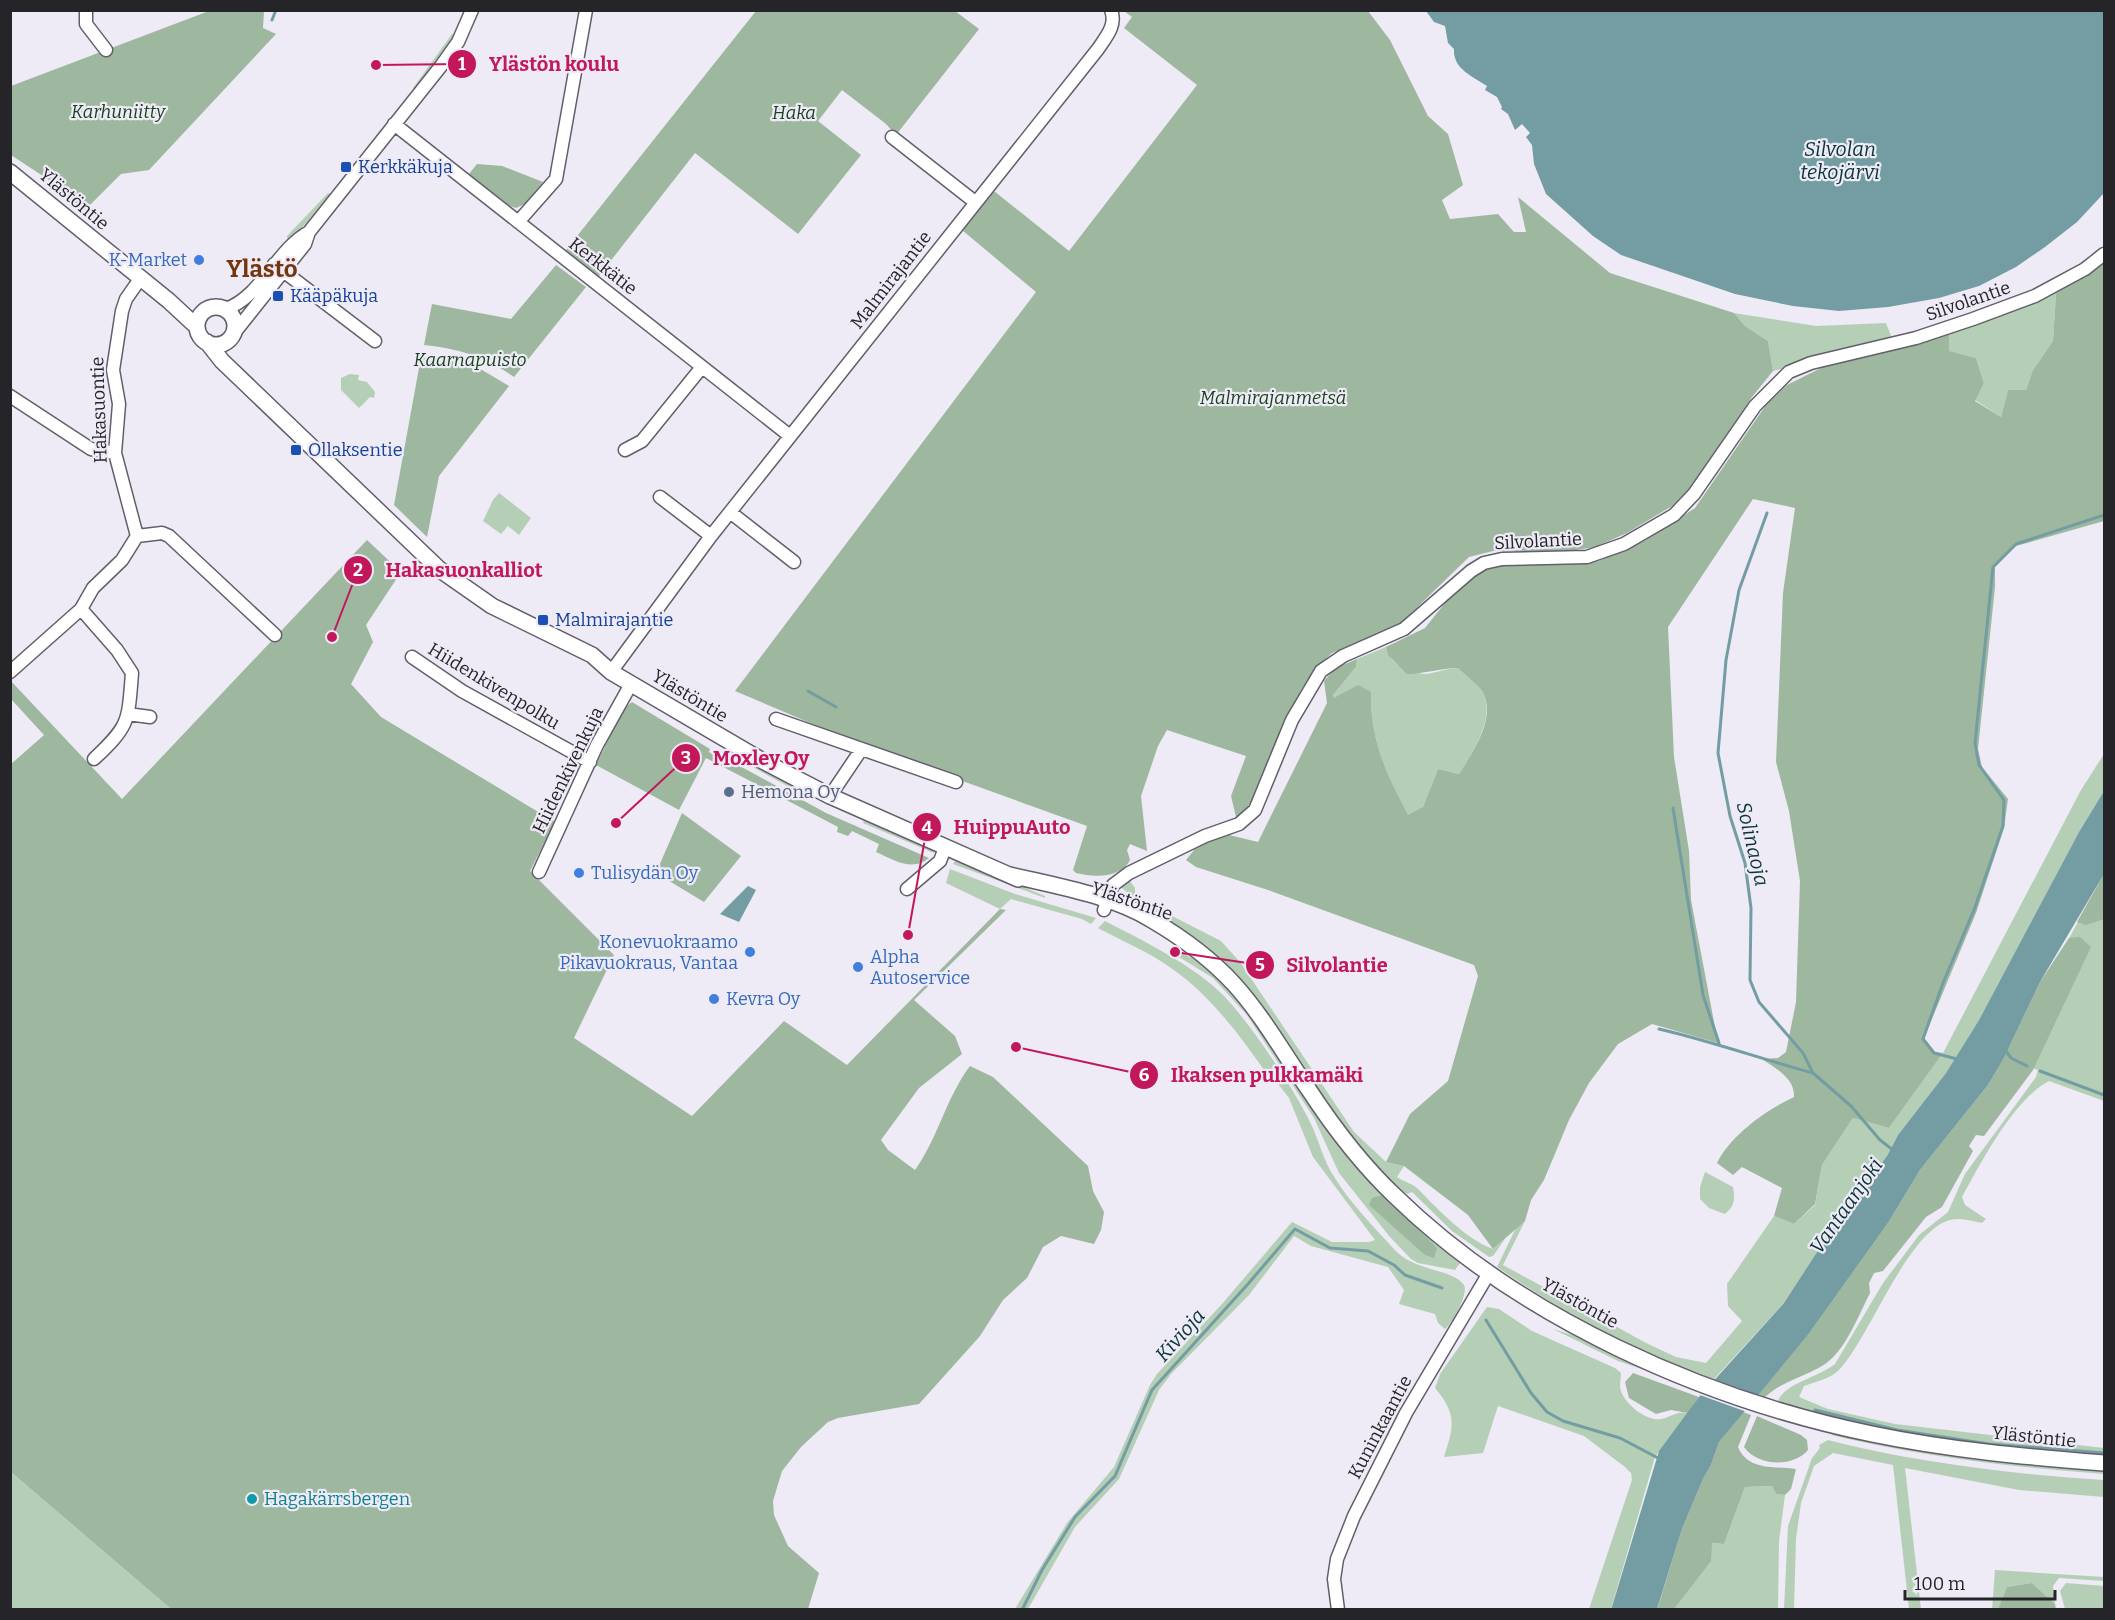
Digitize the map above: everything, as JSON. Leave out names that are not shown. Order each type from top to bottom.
[{"type":"main road","name":"Ylästöntie","points":[[10,172],[169,301],[197,327],[199,334],[222,361],[439,569],[492,606],[529,626],[566,653],[611,672],[761,760],[830,796],[1045,892],[1105,906],[1175,936],[1208,959],[1248,1001],[1332,1123],[1373,1173],[1416,1216],[1489,1273],[1595,1335],[1693,1380],[1773,1408],[1871,1434],[1934,1445],[2104,1463]]},
{"type":"main road","name":"Ylästöntie","points":[[169,301],[226,309]]},
{"type":"main road","points":[[197,327],[199,317],[208,308]]},
{"type":"main road","points":[[226,309],[235,321],[232,336],[238,374]]},
{"type":"main road","points":[[207,342],[220,345],[232,336]]},
{"type":"street","points":[[86,10],[86,24],[106,50]]},
{"type":"street","points":[[232,336],[297,238],[309,232],[458,42],[472,10]]},
{"type":"street","points":[[518,222],[556,179],[586,10]]},
{"type":"street","name":"Malmirajantie","points":[[611,672],[711,537],[1098,49],[1112,26],[1114,18],[1111,10]]},
{"type":"street","name":"Kerkkätie","points":[[394,124],[790,436]]},
{"type":"street","points":[[892,137],[975,202]]},
{"type":"street","name":"Silvolantie","points":[[1105,906],[1113,885],[1129,873],[1205,836],[1239,824],[1255,810],[1292,720],[1321,671],[1343,656],[1404,629],[1471,571],[1484,563],[1502,559],[1587,557],[1624,544],[1674,514],[1694,494],[1755,406],[1789,372],[1811,363],[1916,338],[2024,300],[2085,269],[2104,254]]},
{"type":"street","points":[[226,309],[242,301],[279,267]]},
{"type":"street","points":[[279,267],[375,341]]},
{"type":"street","name":"Hakasuontie","points":[[137,536],[114,453],[118,404],[114,358],[126,298],[140,279]]},
{"type":"street","points":[[625,450],[642,441],[702,367]]},
{"type":"street","points":[[10,396],[91,449],[114,453]]},
{"type":"street","points":[[660,497],[711,537]]},
{"type":"street","points":[[730,513],[794,562]]},
{"type":"street","points":[[11,670],[81,609],[93,588],[122,560],[137,536],[162,533],[169,536],[274,635]]},
{"type":"street","points":[[81,609],[130,667],[132,673],[126,724],[119,736],[94,759]]},
{"type":"street","name":"Hiidenkivenpolku","points":[[412,657],[462,691],[590,762]]},
{"type":"street","name":"Hiidenkivenkuja","points":[[538,872],[590,762],[631,684]]},
{"type":"street","points":[[128,714],[150,717]]},
{"type":"street","points":[[776,719],[956,782]]},
{"type":"street","points":[[830,796],[861,750]]},
{"type":"street","points":[[907,889],[940,861],[945,849]]},
{"type":"street","name":"Kuninkaantie","points":[[1338,1610],[1334,1579],[1337,1559],[1350,1524],[1406,1413],[1489,1273]]},
{"type":"green space","name":"Karhuniitty","points":[[209,11],[264,11],[263,28],[276,34],[149,170],[121,174],[84,211],[55,184],[11,155],[11,86]]},
{"type":"green space","name":"Haka","points":[[756,11],[955,11],[979,29],[896,135],[886,124],[842,90],[818,121],[861,155],[798,234],[695,153],[598,277],[566,250]]},
{"type":"green space","name":"Malmirajanmetsä","points":[[1124,11],[1368,11],[1390,40],[1428,116],[1448,134],[1463,185],[1442,200],[1450,219],[1498,214],[1514,232],[1526,232],[1518,197],[1610,273],[1734,313],[1745,326],[1768,341],[1773,371],[1752,397],[1694,484],[1672,506],[1627,533],[1595,547],[1563,552],[1493,551],[1469,557],[1399,625],[1332,653],[1317,667],[1301,690],[1277,742],[1259,791],[1237,821],[1231,796],[1246,756],[1167,730],[1158,746],[1141,796],[1147,851],[1130,844],[1127,850],[1130,860],[1126,866],[1113,874],[1098,876],[1076,873],[1073,870],[1087,826],[857,743],[735,691],[1036,292],[962,230],[994,191],[1069,251],[1197,85],[1124,28],[1132,17]]},
{"type":"green space","points":[[452,34],[455,35],[454,40],[415,89],[413,88]]},
{"type":"green space","points":[[477,164],[502,166],[543,182],[525,204],[516,208],[510,206],[469,174]]},
{"type":"green space","points":[[328,193],[333,195],[288,242],[287,236]]},
{"type":"green space","points":[[2104,263],[2104,521],[2016,546],[1995,567],[1995,587],[1978,749],[1982,767],[2008,799],[2004,828],[1976,913],[1924,1038],[1935,1052],[1943,1053],[1889,1128],[1853,1118],[1822,1165],[1815,1204],[1794,1224],[1774,1216],[1782,1188],[1742,1167],[1733,1175],[1717,1163],[1731,1143],[1750,1124],[1794,1097],[1788,1079],[1762,1059],[1778,1058],[1786,1052],[1796,1002],[1800,881],[1789,811],[1776,762],[1783,593],[1795,508],[1753,499],[1668,627],[1674,757],[1689,851],[1691,900],[1718,1043],[1652,1024],[1618,1044],[1589,1083],[1569,1120],[1544,1180],[1531,1200],[1525,1221],[1493,1249],[1468,1215],[1404,1166],[1386,1162],[1410,1114],[1448,1081],[1478,976],[1474,965],[1268,890],[1196,867],[1186,860],[1195,849],[1225,834],[1258,842],[1327,703],[1324,681],[1334,669],[1357,659],[1356,667],[1333,695],[1334,698],[1358,685],[1371,692],[1376,741],[1393,785],[1408,815],[1423,807],[1438,769],[1459,774],[1470,756],[1485,723],[1486,701],[1480,688],[1458,668],[1407,674],[1388,655],[1386,647],[1425,628],[1449,598],[1478,574],[1497,564],[1563,565],[1599,561],[1646,540],[1695,508],[1766,405],[1787,385],[1825,366],[1949,333],[1949,351],[1976,358],[1984,383],[1975,401],[2001,417],[2008,390],[2026,390],[2033,370],[2053,341],[2056,293]]},
{"type":"green space","points":[[556,265],[586,287],[514,377],[471,355],[424,345],[432,304],[511,319]]},
{"type":"green space","points":[[2056,293],[2053,341],[2033,370],[2026,390],[2008,390],[2001,417],[1975,400],[1984,383],[1976,358],[1948,351],[1949,333]]},
{"type":"green space","points":[[1734,313],[1816,326],[1886,323],[1893,341],[1773,371],[1768,341],[1745,326]]},
{"type":"green space","points":[[451,356],[472,364],[509,386],[439,476],[427,537],[394,505],[421,357]]},
{"type":"green space","points":[[350,374],[359,375],[358,380],[367,382],[375,392],[374,398],[370,397],[359,408],[341,390],[341,378]]},
{"type":"green space","points":[[499,493],[531,518],[519,535],[508,526],[501,534],[483,521]]},
{"type":"green space","points":[[367,540],[401,572],[366,625],[373,642],[351,684],[381,717],[555,822],[530,871],[614,955],[574,1038],[692,1116],[784,1021],[847,1065],[1000,909],[1006,910],[914,1000],[955,1036],[962,1054],[919,1088],[881,1140],[888,1150],[915,1170],[970,1066],[993,1077],[1088,1166],[1093,1191],[1104,1212],[1101,1230],[1094,1244],[1061,1236],[1043,1247],[1027,1278],[1003,1300],[980,1336],[919,1404],[838,1418],[828,1422],[801,1447],[782,1471],[773,1501],[774,1515],[788,1546],[819,1573],[808,1609],[171,1609],[11,1472],[10,765],[44,735],[11,699],[10,680],[122,799]]},
{"type":"green space","points":[[1386,647],[1395,662],[1411,671],[1428,674],[1458,668],[1480,688],[1486,701],[1487,712],[1481,734],[1459,774],[1438,769],[1423,807],[1408,816],[1376,741],[1371,710],[1371,692],[1334,699],[1333,695],[1356,667],[1357,659]]},
{"type":"green space","points":[[632,702],[710,749],[709,752],[714,755],[716,753],[826,813],[929,858],[923,862],[910,864],[889,858],[876,852],[879,844],[852,831],[848,836],[837,832],[838,827],[706,758],[679,810],[596,765],[624,708]]},
{"type":"green space","points":[[725,752],[749,760],[805,793],[804,795]]},
{"type":"green space","points":[[2104,754],[2104,791],[2079,832],[1979,1020],[1946,1073],[1898,1135],[1887,1156],[1830,1232],[1784,1303],[1714,1379],[1658,1358],[1602,1331],[1547,1300],[1497,1267],[1516,1228],[1525,1221],[1503,1265],[1549,1290],[1564,1302],[1646,1343],[1676,1357],[1706,1363],[1742,1321],[1728,1306],[1727,1284],[1774,1216],[1794,1224],[1815,1205],[1822,1165],[1853,1118],[1889,1128],[1943,1053],[2081,790]]},
{"type":"green space","points":[[682,813],[741,856],[704,902],[656,873]]},
{"type":"green space","points":[[865,818],[933,849],[934,853],[863,823]]},
{"type":"green space","points":[[956,860],[1045,896],[1045,898],[953,864]]},
{"type":"green space","points":[[950,869],[1015,894],[1096,918],[1091,924],[1082,919],[1011,899],[1000,909],[946,883]]},
{"type":"green space","points":[[2104,874],[2104,1101],[2049,1081],[2023,1102],[2000,1133],[1962,1197],[1965,1205],[1986,1219],[1982,1223],[1954,1219],[1934,1228],[1904,1264],[1850,1356],[1834,1374],[1804,1386],[1799,1397],[1828,1409],[1895,1424],[2104,1448],[2104,1457],[1981,1445],[1898,1433],[1857,1425],[1778,1401],[1788,1389],[1835,1364],[1883,1283],[1919,1235],[1948,1212],[1965,1174],[2036,1077],[2038,1070],[2004,1058]]},
{"type":"green space","points":[[2104,874],[2104,919],[2086,925],[2077,922]]},
{"type":"green space","points":[[1128,878],[1135,888],[1135,897],[1221,941],[1240,962],[1354,1132],[1386,1162],[1404,1166],[1397,1177],[1416,1187],[1452,1223],[1472,1238],[1493,1249],[1505,1239],[1493,1256],[1489,1257],[1452,1231],[1412,1192],[1407,1194],[1389,1183],[1351,1138],[1266,1016],[1133,907],[1131,896],[1121,887]]},
{"type":"green space","points":[[1105,921],[1183,964],[1224,996],[1258,1038],[1302,1106],[1331,1171],[1355,1206],[1401,1256],[1421,1266],[1451,1275],[1464,1285],[1465,1289],[1459,1308],[1445,1329],[1438,1323],[1435,1314],[1399,1304],[1404,1290],[1388,1267],[1311,1246],[1294,1236],[1249,1295],[1171,1374],[1159,1390],[1119,1479],[1075,1527],[1028,1609],[1015,1609],[1067,1523],[1114,1467],[1157,1374],[1222,1304],[1292,1222],[1332,1242],[1375,1240],[1313,1157],[1289,1098],[1275,1080],[1272,1081],[1226,1020],[1201,992],[1163,962],[1098,928]]},
{"type":"green space","points":[[2080,937],[2091,947],[2033,1070],[1984,1136],[1976,1135],[1969,1146],[1973,1151],[1942,1207],[1926,1217],[1883,1271],[1874,1273],[1869,1283],[1870,1293],[1856,1323],[1838,1352],[1822,1366],[1778,1387],[1765,1397],[1758,1394],[1808,1335],[1888,1223],[1920,1170],[1988,1085],[2004,1058],[2040,982],[2069,938]]},
{"type":"green space","points":[[1182,953],[1203,964],[1233,991],[1405,1214],[1460,1263],[1455,1270],[1418,1263],[1411,1259],[1390,1237],[1339,1173],[1314,1118],[1247,1015],[1213,978],[1179,957]]},
{"type":"green space","points":[[1705,1172],[1733,1187],[1733,1202],[1725,1214],[1709,1208],[1700,1199],[1700,1187]]},
{"type":"green space","points":[[1383,1195],[1437,1248],[1434,1258],[1425,1255],[1369,1205],[1372,1198]]},
{"type":"green space","points":[[1487,1307],[1499,1309],[1532,1331],[1615,1368],[1621,1373],[1620,1387],[1623,1396],[1643,1415],[1661,1419],[1677,1413],[1688,1413],[1655,1457],[1611,1609],[1589,1609],[1632,1480],[1631,1473],[1625,1467],[1584,1436],[1498,1406],[1483,1453],[1444,1457],[1452,1421],[1447,1405],[1435,1388],[1440,1374]]},
{"type":"green space","points":[[1553,1329],[1583,1338],[1668,1378],[1618,1361]]},
{"type":"green space","points":[[1633,1373],[1699,1397],[1688,1413],[1671,1410],[1656,1414],[1629,1398],[1625,1382]]},
{"type":"green space","points":[[1743,1412],[1751,1415],[1738,1447],[1742,1455],[1755,1464],[1796,1469],[1791,1489],[1785,1495],[1776,1494],[1772,1486],[1745,1487],[1724,1544],[1712,1543],[1711,1561],[1674,1609],[1657,1610],[1682,1529],[1719,1442]]},
{"type":"green space","points":[[1757,1416],[1801,1435],[1807,1440],[1808,1450],[1794,1460],[1785,1462],[1757,1458],[1744,1447]]},
{"type":"green space","points":[[1837,1432],[1952,1455],[2104,1470],[2104,1474],[1933,1455],[1831,1435]]},
{"type":"green space","points":[[1828,1440],[1896,1455],[1965,1466],[2104,1480],[2104,1497],[2019,1490],[1905,1468],[1921,1609],[1909,1609],[1893,1465],[1833,1453],[1814,1466],[1801,1503],[1796,1539],[1794,1609],[1784,1609],[1788,1526],[1812,1458],[1820,1448],[1819,1445]]},
{"type":"green space","points":[[11,1472],[171,1609],[11,1609]]},
{"type":"green space","points":[[1772,1486],[1776,1494],[1785,1495],[1779,1541],[1778,1609],[1674,1610],[1711,1543],[1724,1544],[1745,1487]]},
{"type":"green space","points":[[1995,1570],[2104,1577],[2104,1581],[2059,1578],[2053,1586],[2055,1604],[2032,1583],[2007,1587],[1998,1609],[1992,1610]]},
{"type":"green space","points":[[2032,1583],[2055,1604],[2056,1609],[1998,1609],[2007,1587]]},
{"type":"green space","points":[[2066,1583],[2104,1586],[2104,1609],[2065,1609],[2060,1591]]},
{"type":"water","name":"Silvolan tekojärvi","points":[[1426,11],[2104,11],[2104,193],[2077,222],[2016,267],[1979,286],[1939,298],[1888,307],[1839,311],[1793,306],[1735,294],[1621,255],[1593,236],[1546,194],[1534,164],[1532,145],[1526,137],[1530,133],[1522,124],[1515,130],[1508,114],[1501,109],[1497,97],[1485,90],[1487,86],[1460,67],[1454,49],[1448,43],[1445,26],[1434,22]]},
{"type":"water","points":[[2104,791],[2104,874],[2040,982],[2004,1058],[1988,1085],[1920,1170],[1888,1223],[1808,1335],[1719,1442],[1682,1529],[1657,1609],[1611,1610],[1659,1451],[1699,1397],[1784,1303],[1830,1232],[1887,1156],[1898,1135],[1946,1073],[1979,1020],[2079,832]]},
{"type":"water","points":[[748,886],[756,890],[739,922],[720,914]]},
{"type":"pier","points":[[1710,1378],[1760,1396],[1747,1412],[1697,1394]]},
{"type":"waterway","points":[[272,20],[276,10]]},
{"type":"waterway","name":"Solinaoja","points":[[1767,513],[1739,590],[1726,660],[1718,753],[1730,816],[1745,863],[1751,908],[1750,980],[1759,1002],[1803,1053],[1813,1073],[1851,1106],[1880,1140],[1893,1150]]},
{"type":"waterway","points":[[1957,1059],[1934,1053],[1923,1039],[1943,983],[1974,910],[2003,826],[2004,800],[1979,765],[1975,743],[1993,567],[2016,544],[2104,515]]},
{"type":"waterway","points":[[808,691],[836,707]]},
{"type":"waterway","points":[[1673,808],[1703,995],[1719,1043]]},
{"type":"waterway","points":[[1659,1029],[1813,1073]]},
{"type":"waterway","points":[[2005,1050],[2011,1058],[2027,1066]]},
{"type":"waterway","points":[[2040,1071],[2104,1095]]},
{"type":"waterway","name":"Kivioja","points":[[1022,1610],[1042,1570],[1075,1517],[1115,1476],[1152,1390],[1295,1229],[1330,1248],[1368,1251],[1394,1265],[1405,1275],[1442,1288]]},
{"type":"waterway","name":"Kivioja","points":[[1486,1320],[1531,1393],[1547,1412],[1563,1421],[1620,1438],[1658,1458]]},
{"type":"waterway","points":[[1815,1410],[1897,1430],[1989,1444],[2104,1453]]},
{"type":"place","name":"Ylästön koulu","points":[[376,65]]},
{"type":"place","name":"Kerkkäkuja","points":[[346,167]]},
{"type":"place","name":"K-Market","points":[[199,260]]},
{"type":"place","name":"Kääpäkuja","points":[[278,296]]},
{"type":"place","name":"Ollaksentie","points":[[296,450]]},
{"type":"place","name":"Malmirajantie","points":[[543,620]]},
{"type":"place","name":"Hakasuonkalliot","points":[[332,637]]},
{"type":"place","name":"Hemona Oy","points":[[729,792]]},
{"type":"place","name":"Moxley Oy","points":[[616,823]]},
{"type":"place","name":"Tulisydän Oy","points":[[579,873]]},
{"type":"place","name":"HuippuAuto","points":[[908,935]]},
{"type":"place","name":"Konevuokraamo Pikavuokraus, Vantaa","points":[[750,952]]},
{"type":"place","name":"Silvolantie","points":[[1175,952]]},
{"type":"place","name":"Alpha Autoservice","points":[[858,967]]},
{"type":"place","name":"Kevra Oy","points":[[714,999]]},
{"type":"place","name":"Ikaksen pulkkamäki","points":[[1016,1047]]},
{"type":"place","name":"Hagakärrsbergen","points":[[252,1499]]},
{"type":"district","name":"Ylästö","points":[[262,269]]},
{"type":"park label","name":"Kaarnapuisto","points":[[470,360]]},
{"type":"water label","name":"Vantaanjoki","points":[[1846,1206]]}]
